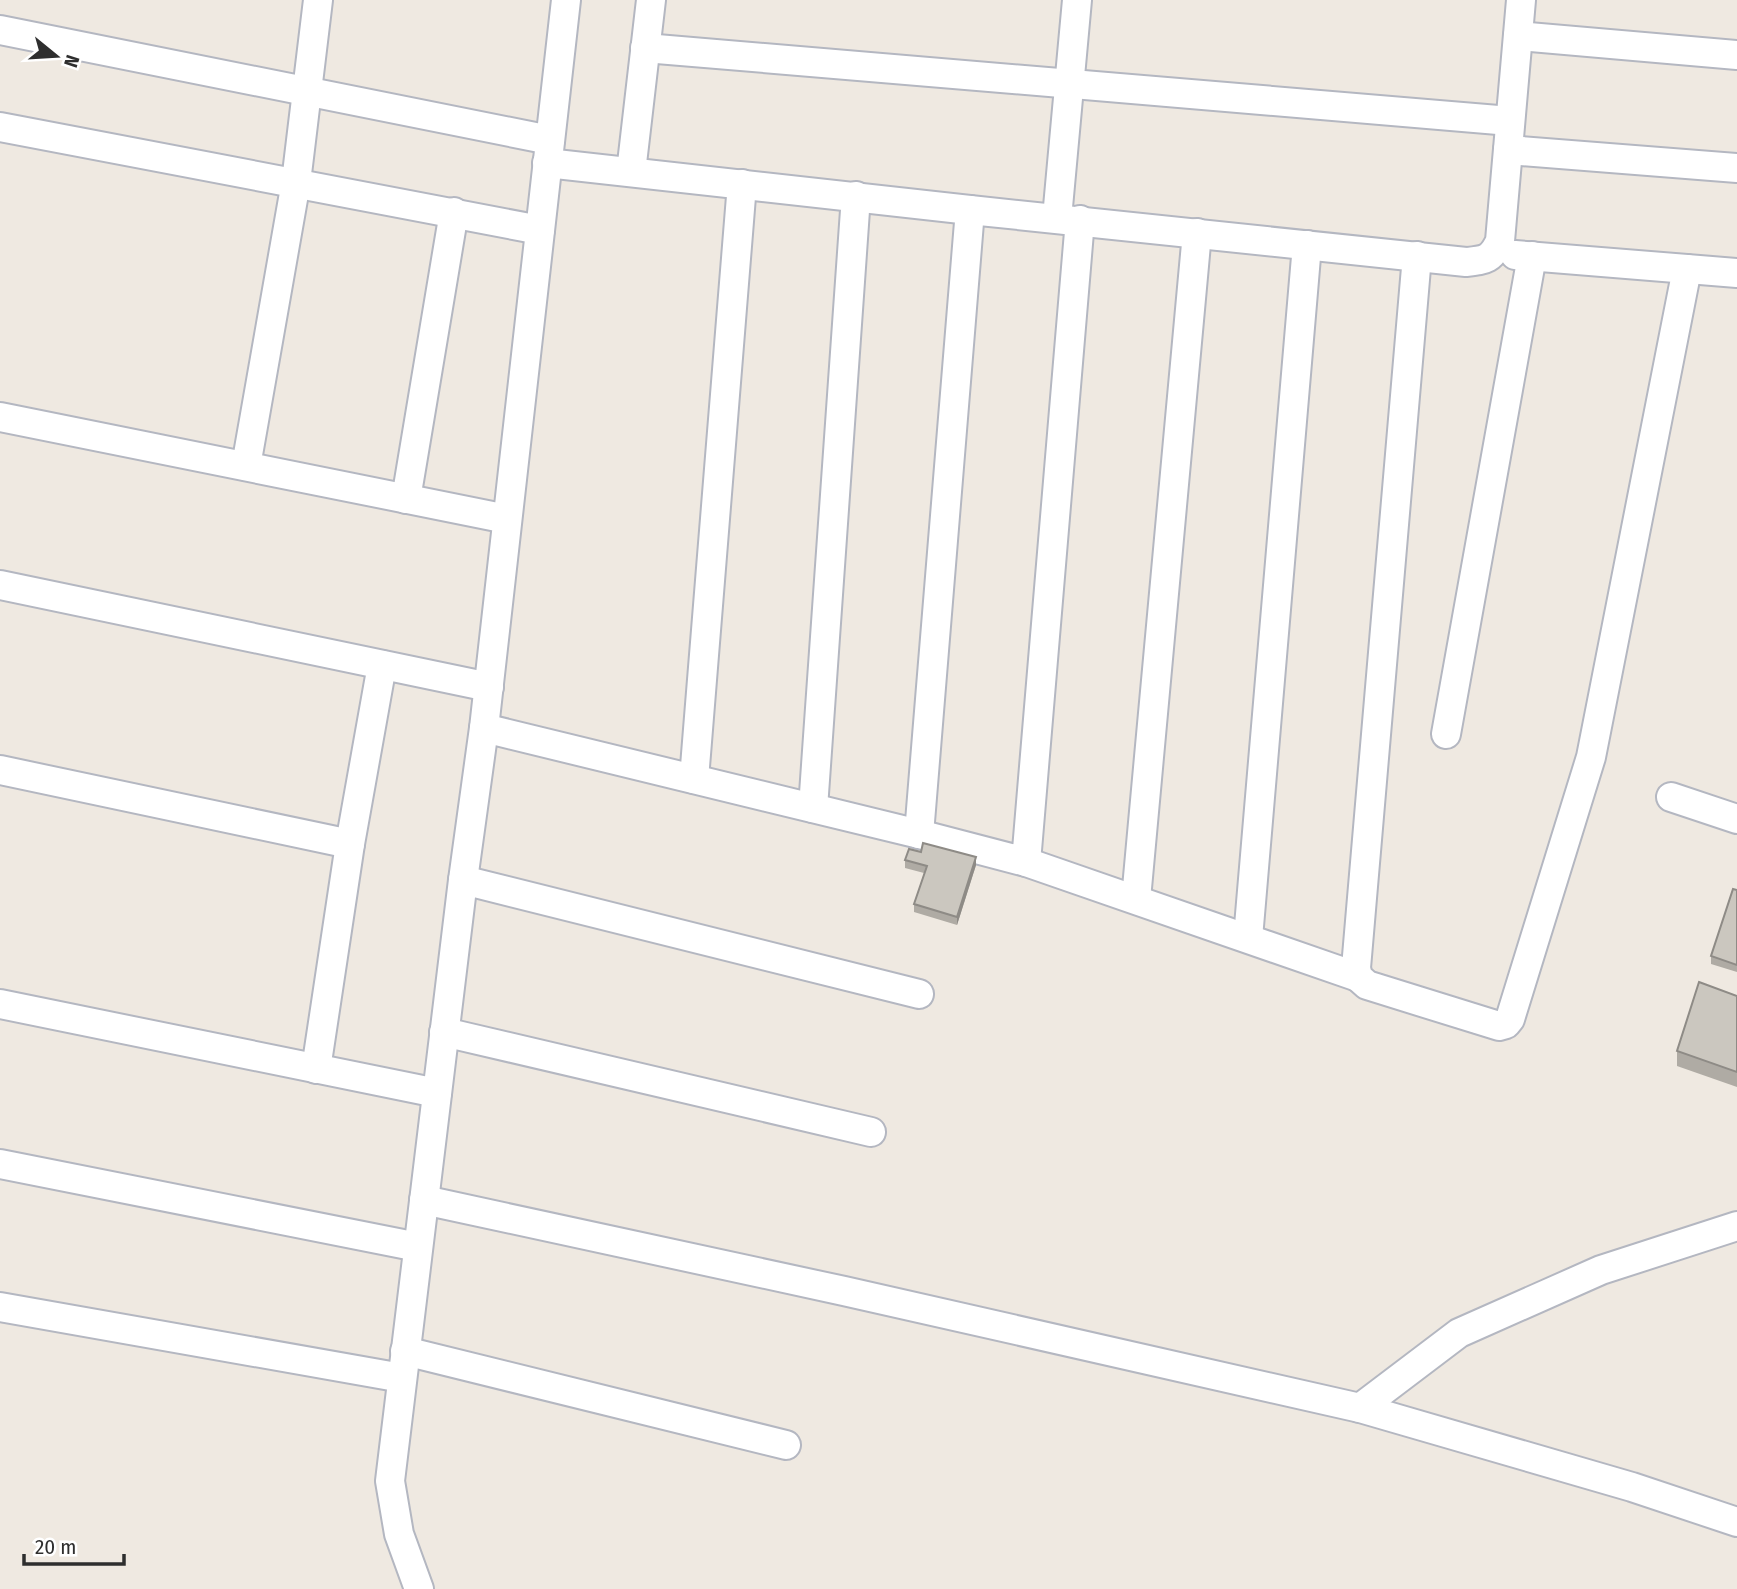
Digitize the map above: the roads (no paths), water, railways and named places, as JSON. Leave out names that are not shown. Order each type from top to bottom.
[{"type":"street","points":[[246,466],[296,182],[318,0]]},
{"type":"street","points":[[419,1589],[398,1534],[390,1481],[489,687],[566,0]]},
{"type":"street","points":[[631,172],[651,0]]},
{"type":"street","points":[[1026,862],[1069,219],[1070,84],[1077,0]]},
{"type":"street","points":[[0,30],[308,92],[631,172],[1466,262],[1484,260],[1495,253],[1500,241],[1521,0]]},
{"type":"street","points":[[1518,36],[1737,55]]},
{"type":"street","points":[[645,48],[1510,121]]},
{"type":"street","points":[[0,127],[540,230]]},
{"type":"street","points":[[1508,150],[1737,168]]},
{"type":"street","points":[[694,779],[742,184]]},
{"type":"street","points":[[813,807],[856,196]]},
{"type":"street","points":[[919,834],[970,210]]},
{"type":"street","points":[[406,499],[454,212]]},
{"type":"street","points":[[1136,899],[1197,233]]},
{"type":"street","points":[[1248,938],[1307,245]]},
{"type":"street","points":[[1495,253],[1737,273]]},
{"type":"street","points":[[1358,977],[1356,968],[1417,256]]},
{"type":"street","points":[[1446,734],[1532,256]]},
{"type":"street","points":[[484,728],[813,807],[1026,862],[1358,977],[1367,985],[1499,1026],[1506,1024],[1591,757],[1687,269]]},
{"type":"street","points":[[0,417],[507,519]]},
{"type":"street","points":[[0,585],[489,687]]},
{"type":"street","points":[[316,1069],[350,844],[382,665]]},
{"type":"street","points":[[0,770],[350,844]]},
{"type":"street","points":[[1671,797],[1737,819]]},
{"type":"street","points":[[463,880],[919,994]]},
{"type":"street","points":[[0,1004],[437,1093]]},
{"type":"street","points":[[444,1032],[871,1132]]},
{"type":"street","points":[[0,1164],[418,1247]]},
{"type":"street","points":[[424,1200],[858,1294],[1360,1408],[1632,1487],[1737,1522]]},
{"type":"street","points":[[1360,1408],[1460,1333],[1601,1270],[1737,1226]]},
{"type":"street","points":[[0,1307],[404,1364],[786,1445]]}]
